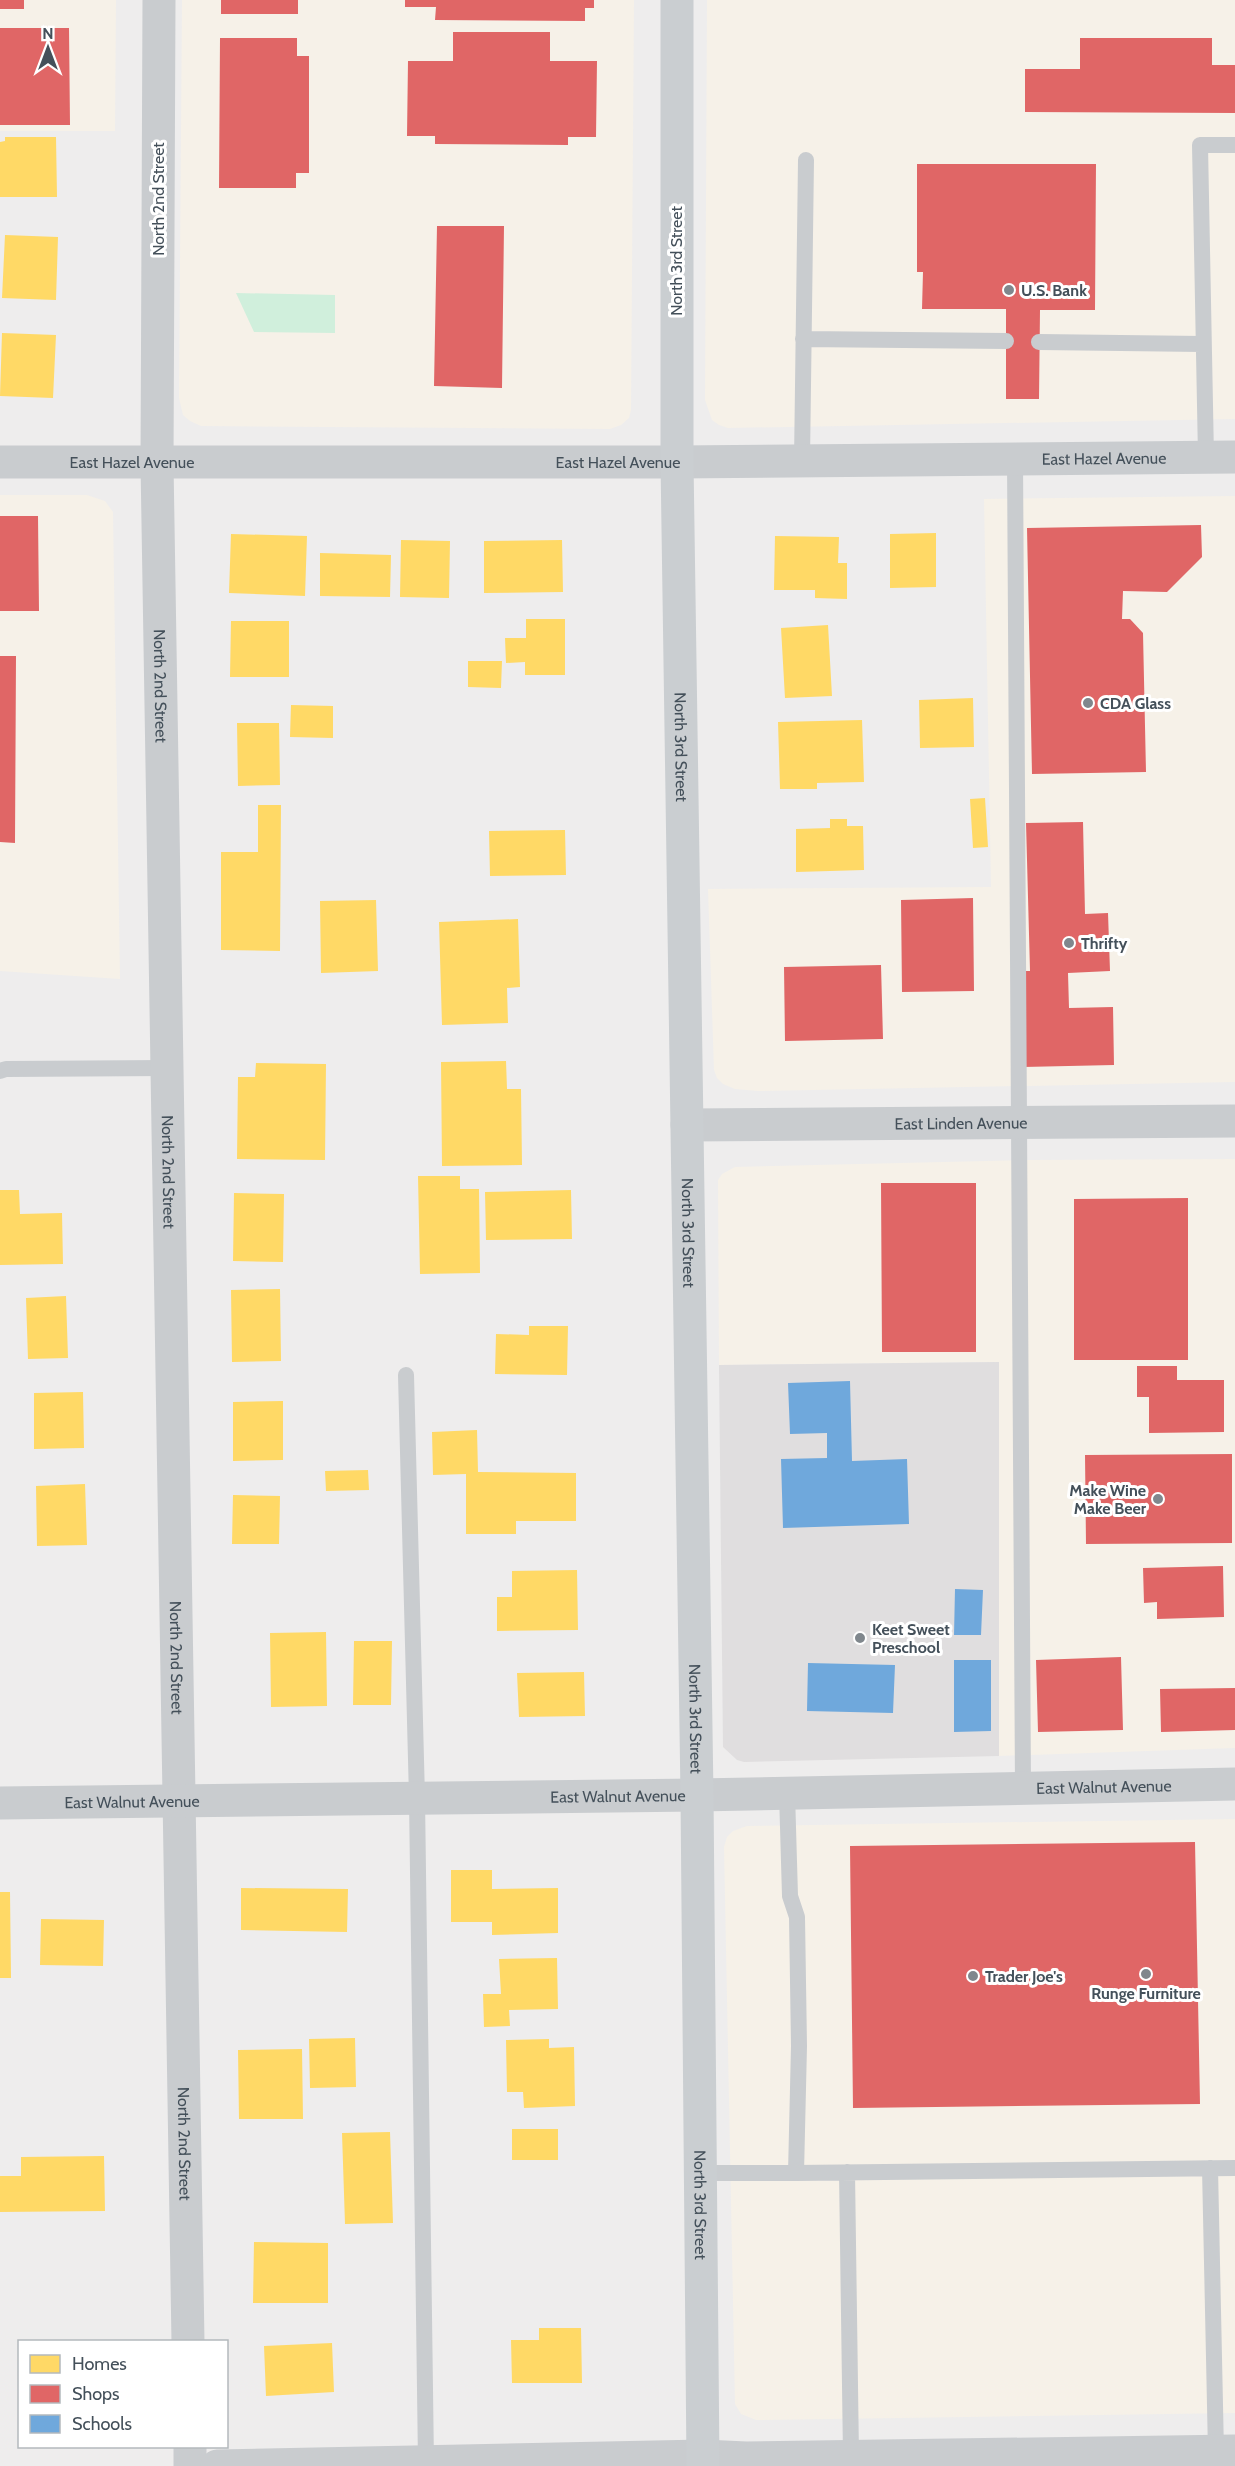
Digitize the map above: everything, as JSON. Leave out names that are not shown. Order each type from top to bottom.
[{"type":"main road","name":"North 3rd Street","points":[[677,0],[677,462],[697,1795],[703,2461]]},
{"type":"street","name":"North 2nd Street","points":[[159,0],[157,463],[188,2340]]},
{"type":"street","name":"East Hazel Avenue","points":[[0,462],[677,462],[1220,457]]},
{"type":"street","name":"East Linden Avenue","points":[[687,1125],[1235,1121]]},
{"type":"street","name":"East Walnut Avenue","points":[[0,1803],[697,1795],[1235,1785]]},
{"type":"street","points":[[190,2448],[190,2466]]},
{"type":"street","points":[[217,2466],[703,2461],[851,2456],[1225,2451]]},
{"type":"lane","points":[[1220,457],[1202,344],[1200,145],[1235,145]]},
{"type":"lane","points":[[802,461],[806,160]]},
{"type":"lane","points":[[803,339],[1006,341]]},
{"type":"lane","points":[[1039,342],[1202,344]]},
{"type":"lane","points":[[1015,458],[1023,1788]]},
{"type":"lane","points":[[0,1071],[6,1069],[167,1068]]},
{"type":"lane","points":[[406,1375],[417,1798],[426,2463]]},
{"type":"lane","points":[[787,1793],[790,1896],[797,1917],[799,2046],[796,2173]]},
{"type":"lane","points":[[1210,2168],[1225,2451]]},
{"type":"lane","points":[[700,2173],[1235,2168]]},
{"type":"lane","points":[[848,2172],[851,2456]]},
{"type":"shaded area","points":[[0,0],[116,0],[115,131],[0,131]]},
{"type":"shaded area","points":[[182,0],[634,0],[631,410],[629,418],[621,425],[610,429],[201,426],[183,415],[179,398]]},
{"type":"shaded area","points":[[707,0],[1235,0],[1235,419],[728,428],[712,420],[705,400]]},
{"type":"shaded area","points":[[0,495],[87,495],[105,501],[113,512],[120,979],[0,971]]},
{"type":"shaded area","points":[[1235,496],[1235,1082],[758,1091],[735,1089],[723,1084],[717,1078],[714,1070],[708,889],[991,887],[984,499]]},
{"type":"shaded area","points":[[1235,1159],[1235,1748],[999,1756],[999,1362],[719,1365],[718,1180],[722,1174],[735,1167],[1029,1160]]},
{"type":"shaded area","name":"Keet Sweet Preschool","points":[[999,1362],[999,1756],[744,1762],[737,1760],[723,1747],[719,1365]]},
{"type":"shaded area","points":[[1235,1819],[1235,2413],[756,2420],[741,2414],[735,2404],[724,1847],[727,1837],[733,1831],[747,1826]]},
{"type":"green space","points":[[236,293],[335,295],[335,333],[254,332]]},
{"type":"building: Homes","points":[[5,137],[56,137],[57,197],[0,197],[0,142],[5,141]]},
{"type":"building: Homes","points":[[5,235],[58,237],[56,300],[2,298]]},
{"type":"building: Homes","points":[[2,333],[56,335],[53,398],[0,396]]},
{"type":"building: Homes","points":[[936,533],[936,587],[890,588],[890,534]]},
{"type":"building: Homes","points":[[231,534],[307,536],[305,596],[229,593]]},
{"type":"building: Homes","points":[[775,536],[839,537],[838,563],[847,563],[847,599],[815,598],[815,590],[774,590]]},
{"type":"building: Homes","points":[[401,540],[450,541],[449,598],[400,597]]},
{"type":"building: Homes","points":[[562,540],[563,592],[484,593],[484,541]]},
{"type":"building: Homes","points":[[320,553],[391,555],[390,597],[320,596]]},
{"type":"building: Homes","points":[[526,619],[565,619],[565,675],[525,675],[525,662],[506,663],[505,638],[526,638]]},
{"type":"building: Homes","points":[[231,621],[289,621],[289,677],[230,677]]},
{"type":"building: Homes","points":[[828,625],[832,696],[785,698],[781,628]]},
{"type":"building: Homes","points":[[468,661],[502,661],[501,688],[468,687]]},
{"type":"building: Homes","points":[[973,698],[974,747],[920,748],[919,700]]},
{"type":"building: Homes","points":[[291,705],[333,706],[333,738],[290,737]]},
{"type":"building: Homes","points":[[862,720],[864,782],[817,783],[817,789],[780,789],[778,722]]},
{"type":"building: Homes","points":[[237,723],[279,723],[280,785],[238,786]]},
{"type":"building: Homes","points":[[985,798],[988,847],[973,848],[970,799]]},
{"type":"building: Homes","points":[[258,805],[281,805],[280,951],[221,950],[221,852],[258,852]]},
{"type":"building: Homes","points":[[830,819],[847,819],[847,826],[863,826],[864,870],[796,872],[796,829],[830,828]]},
{"type":"building: Homes","points":[[565,830],[566,875],[490,876],[489,831]]},
{"type":"building: Homes","points":[[376,900],[378,971],[321,973],[320,901]]},
{"type":"building: Homes","points":[[518,919],[520,987],[507,988],[508,1023],[442,1025],[439,922]]},
{"type":"building: Homes","points":[[506,1061],[507,1089],[521,1089],[522,1165],[442,1166],[441,1062]]},
{"type":"building: Homes","points":[[256,1063],[326,1064],[325,1160],[237,1159],[238,1077],[255,1077]]},
{"type":"building: Homes","points":[[418,1176],[460,1176],[460,1189],[479,1189],[480,1273],[420,1274]]},
{"type":"building: Homes","points":[[0,1190],[19,1190],[20,1214],[62,1213],[63,1264],[0,1265]]},
{"type":"building: Homes","points":[[571,1190],[572,1239],[486,1240],[485,1192]]},
{"type":"building: Homes","points":[[234,1193],[284,1194],[283,1262],[233,1261]]},
{"type":"building: Homes","points":[[280,1289],[281,1361],[232,1362],[231,1290]]},
{"type":"building: Homes","points":[[66,1296],[68,1358],[28,1359],[26,1298]]},
{"type":"building: Homes","points":[[529,1326],[568,1326],[567,1375],[495,1374],[496,1334],[529,1335]]},
{"type":"building: Homes","points":[[83,1392],[84,1448],[34,1449],[34,1393]]},
{"type":"building: Homes","points":[[283,1401],[283,1460],[233,1461],[233,1402]]},
{"type":"building: Homes","points":[[477,1430],[478,1472],[576,1473],[576,1521],[516,1521],[516,1534],[466,1534],[466,1474],[433,1475],[432,1432]]},
{"type":"building: Homes","points":[[368,1470],[369,1490],[326,1491],[325,1471]]},
{"type":"building: Homes","points":[[85,1484],[87,1545],[37,1546],[36,1486]]},
{"type":"building: Homes","points":[[233,1495],[280,1496],[279,1544],[232,1544]]},
{"type":"building: Homes","points":[[577,1570],[578,1630],[497,1631],[497,1597],[512,1597],[512,1571]]},
{"type":"building: Homes","points":[[326,1632],[327,1706],[271,1707],[270,1633]]},
{"type":"building: Homes","points":[[354,1641],[392,1641],[391,1705],[353,1705]]},
{"type":"building: Homes","points":[[584,1672],[585,1716],[519,1717],[517,1673]]},
{"type":"building: Homes","points":[[451,1870],[492,1870],[492,1889],[558,1888],[558,1933],[492,1935],[492,1922],[451,1922]]},
{"type":"building: Homes","points":[[241,1888],[348,1889],[347,1932],[241,1930]]},
{"type":"building: Homes","points":[[0,1892],[10,1892],[11,1978],[0,1978]]},
{"type":"building: Homes","points":[[41,1919],[104,1920],[103,1966],[40,1965]]},
{"type":"building: Homes","points":[[557,1958],[558,2009],[509,2010],[510,2026],[484,2027],[483,1994],[501,1994],[499,1959]]},
{"type":"building: Homes","points":[[355,2038],[356,2087],[310,2088],[309,2039]]},
{"type":"building: Homes","points":[[549,2039],[549,2048],[574,2047],[575,2106],[524,2108],[523,2092],[507,2092],[506,2040]]},
{"type":"building: Homes","points":[[302,2049],[303,2119],[239,2119],[238,2050]]},
{"type":"building: Homes","points":[[512,2129],[558,2129],[558,2160],[512,2160]]},
{"type":"building: Homes","points":[[390,2132],[393,2223],[345,2224],[342,2133]]},
{"type":"building: Homes","points":[[104,2156],[105,2211],[0,2212],[0,2176],[21,2176],[21,2157]]},
{"type":"building: Homes","points":[[254,2242],[328,2243],[328,2303],[253,2303]]},
{"type":"building: Homes","points":[[539,2328],[581,2328],[582,2383],[512,2383],[511,2340],[539,2340]]},
{"type":"building: Homes","points":[[332,2343],[334,2392],[266,2396],[264,2346]]},
{"type":"building: Shops","points":[[0,0],[24,0],[24,9],[0,9]]},
{"type":"building: Shops","points":[[221,0],[298,0],[298,14],[221,14]]},
{"type":"building: Shops","points":[[405,0],[594,0],[594,8],[585,8],[585,21],[435,20],[436,7],[405,7]]},
{"type":"building: Shops","points":[[0,28],[69,28],[70,125],[0,125]]},
{"type":"building: Shops","points":[[453,32],[550,32],[550,61],[597,61],[596,137],[568,137],[568,145],[435,144],[435,136],[407,136],[408,61],[453,61]]},
{"type":"building: Shops","points":[[220,38],[297,38],[297,56],[309,56],[309,173],[296,173],[296,188],[219,188]]},
{"type":"building: Shops","points":[[1080,38],[1212,38],[1212,65],[1235,65],[1235,113],[1025,112],[1025,69],[1080,69]]},
{"type":"building: Shops","name":"U.S. Bank","points":[[917,164],[1096,164],[1095,310],[1040,310],[1039,399],[1006,399],[1006,309],[922,309],[923,272],[917,272]]},
{"type":"building: Shops","points":[[437,226],[504,226],[502,388],[434,386]]},
{"type":"building: Shops","points":[[0,516],[38,516],[39,611],[0,611]]},
{"type":"building: Shops","name":"CDA Glass","points":[[1201,525],[1202,557],[1167,592],[1123,591],[1122,619],[1130,619],[1143,633],[1146,772],[1032,774],[1027,528]]},
{"type":"building: Shops","points":[[0,656],[16,656],[15,843],[0,842]]},
{"type":"building: Shops","name":"Thrifty","points":[[1083,822],[1085,914],[1108,913],[1110,971],[1068,973],[1069,1008],[1113,1007],[1114,1065],[1023,1067],[1021,971],[1030,971],[1026,823]]},
{"type":"building: Shops","points":[[973,898],[974,991],[902,992],[901,900]]},
{"type":"building: Shops","points":[[881,965],[883,1039],[785,1041],[784,967]]},
{"type":"building: Shops","points":[[881,1183],[976,1183],[976,1352],[882,1352]]},
{"type":"building: Shops","points":[[1188,1198],[1188,1360],[1074,1360],[1074,1199]]},
{"type":"building: Shops","points":[[1137,1366],[1177,1366],[1177,1380],[1224,1380],[1224,1432],[1149,1433],[1149,1397],[1137,1397]]},
{"type":"building: Shops","name":"Make Wine Make Beer","points":[[1232,1454],[1232,1543],[1086,1544],[1085,1455]]},
{"type":"building: Shops","points":[[1223,1566],[1224,1617],[1157,1619],[1157,1602],[1144,1603],[1143,1568]]},
{"type":"building: Shops","points":[[1121,1657],[1123,1730],[1038,1732],[1036,1660]]},
{"type":"building: Shops","points":[[1235,1688],[1235,1730],[1161,1732],[1160,1689]]},
{"type":"building: Shops","name":"Trader Joe's","points":[[1195,1842],[1200,2104],[853,2108],[850,1846]]},
{"type":"building: Schools","points":[[850,1381],[852,1461],[907,1459],[909,1524],[783,1528],[781,1459],[827,1458],[827,1433],[790,1434],[788,1383]]},
{"type":"building: Schools","points":[[955,1589],[983,1590],[981,1635],[954,1635]]},
{"type":"building: Schools","points":[[954,1660],[991,1660],[991,1731],[954,1732]]},
{"type":"building: Schools","points":[[808,1663],[895,1665],[893,1713],[807,1711]]},
{"type":"place","name":"U.S. Bank","points":[[1009,290]]},
{"type":"place","name":"CDA Glass","points":[[1088,703]]},
{"type":"place","name":"Thrifty","points":[[1069,943]]},
{"type":"place","name":"Make Wine Make Beer","points":[[1158,1499]]},
{"type":"place","name":"Keet Sweet Preschool","points":[[860,1638]]},
{"type":"place","name":"Runge Furniture","points":[[1146,1974]]},
{"type":"place","name":"Trader Joe's","points":[[973,1976]]}]
